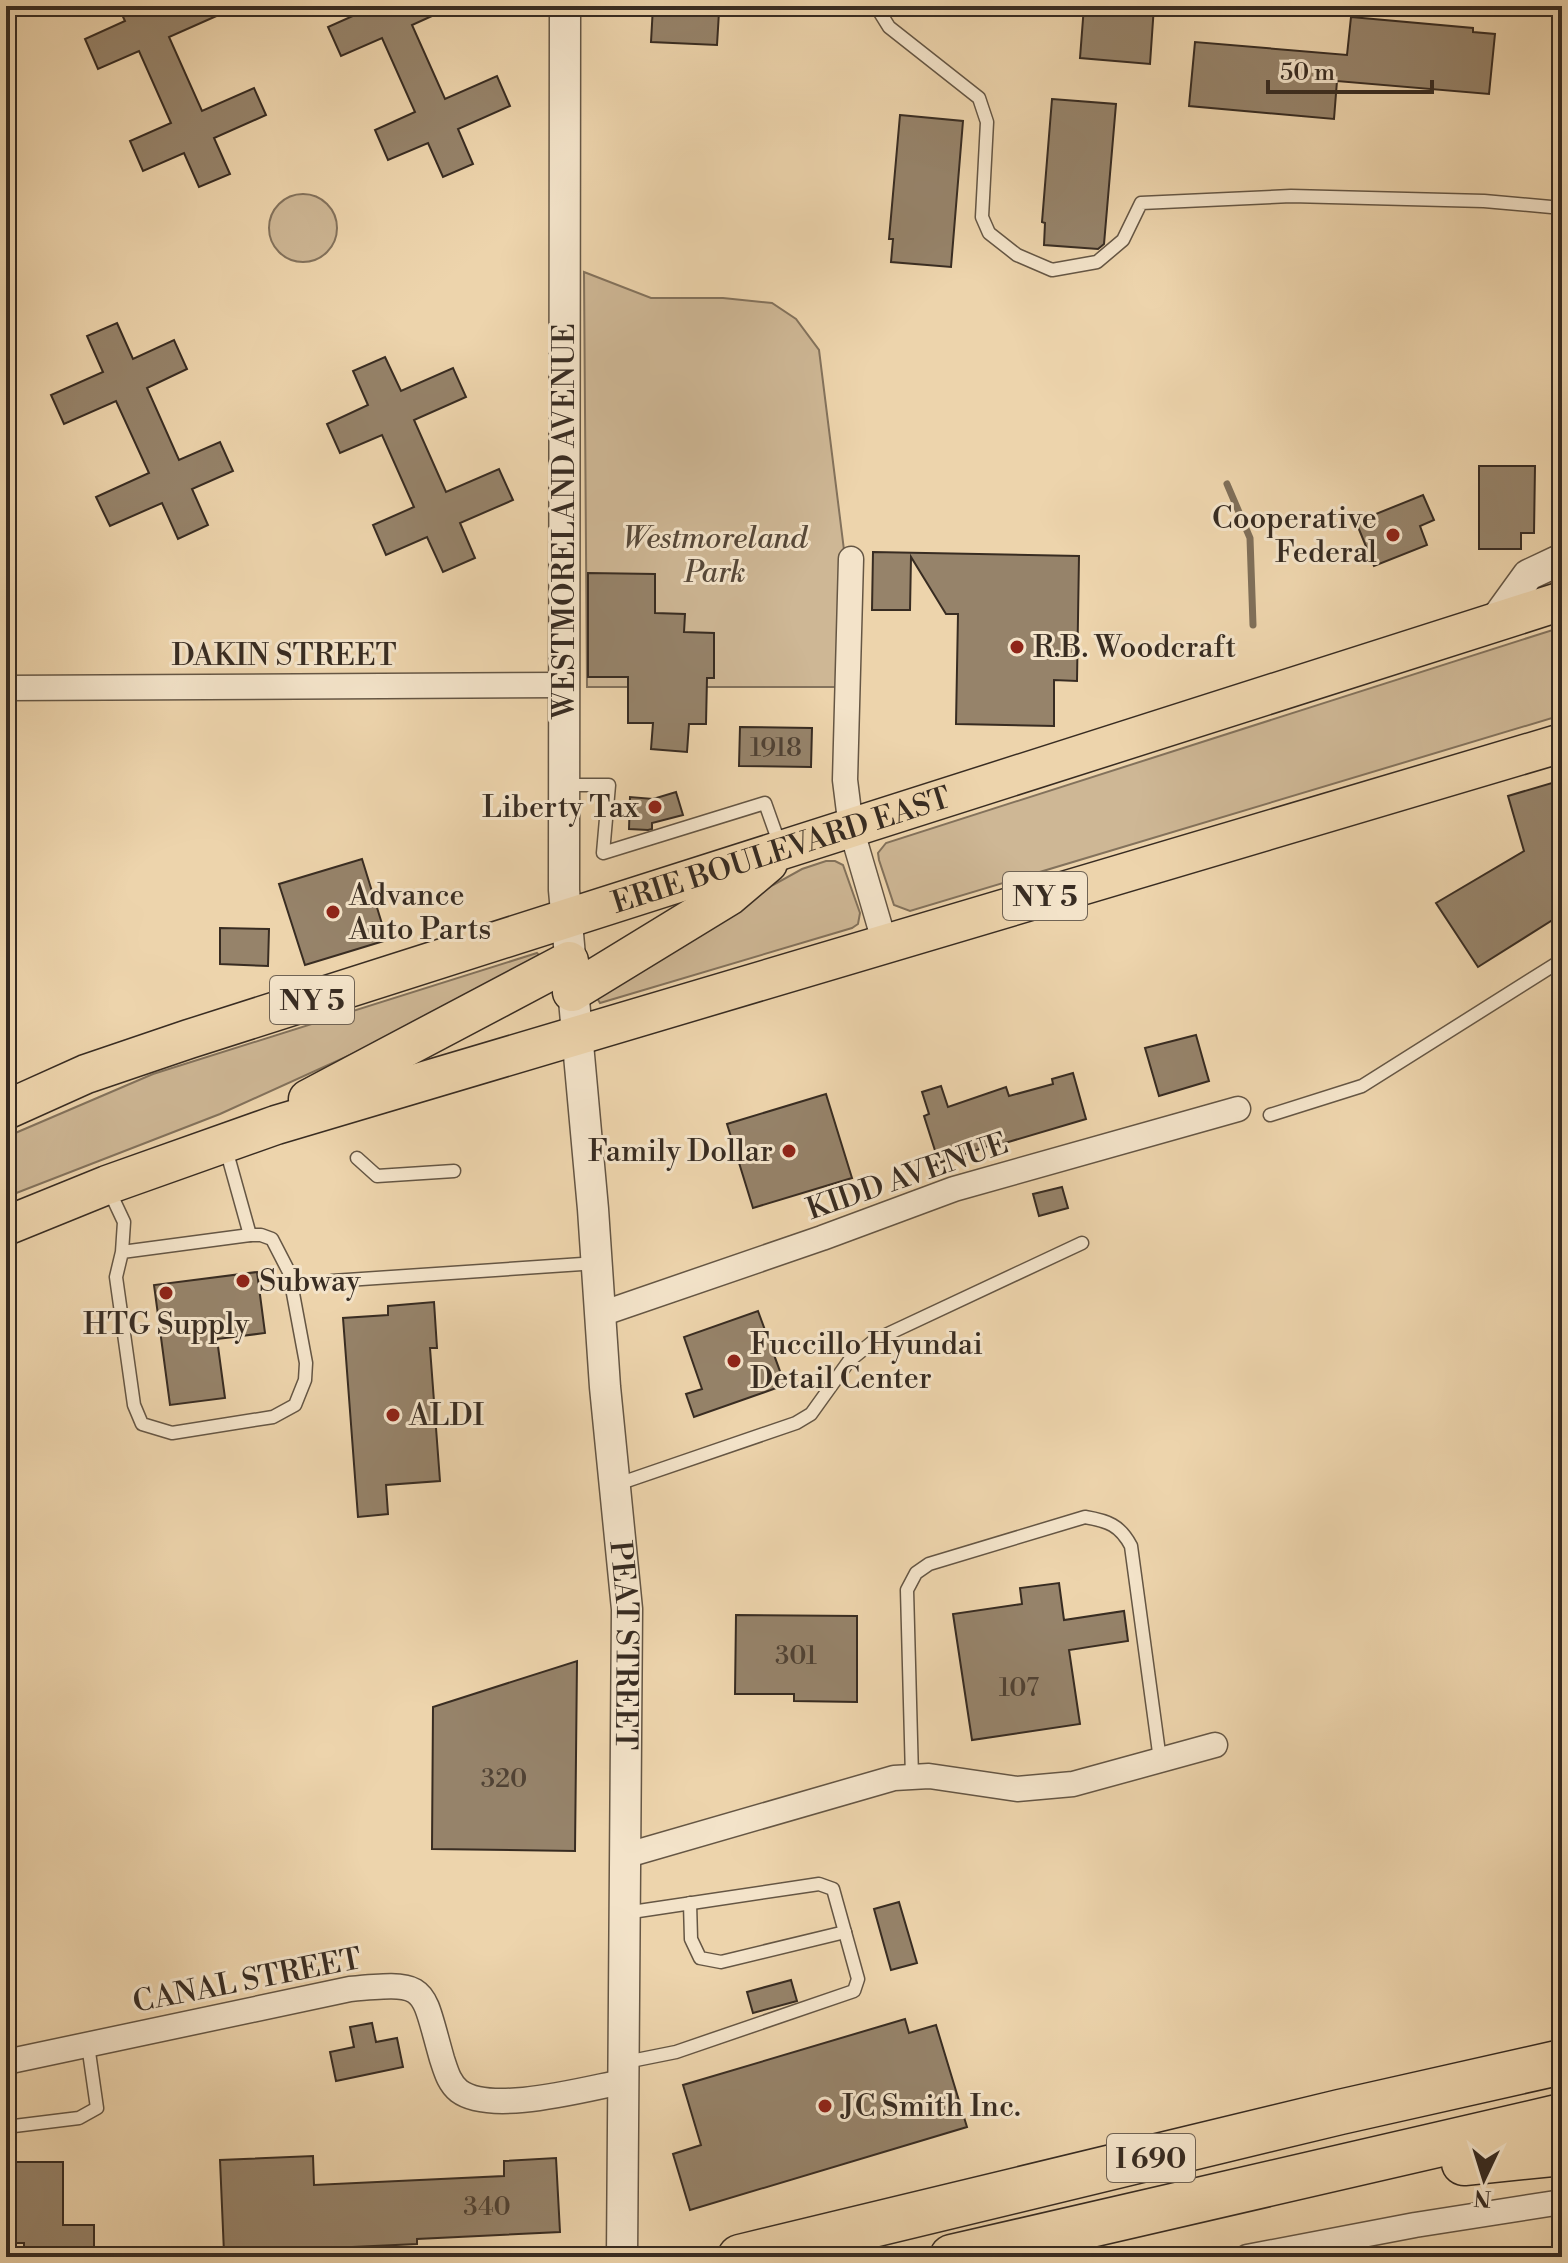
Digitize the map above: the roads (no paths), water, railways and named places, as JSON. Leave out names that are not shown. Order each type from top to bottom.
[{"type":"highway","points":[[1340,2112],[1562,2041]]},
{"type":"highway","name":"I 690","points":[[740,2257],[1340,2112],[1562,2062]]},
{"type":"highway","name":"I 690","points":[[952,2257],[1283,2183],[1562,2116]]},
{"type":"highway","points":[[1283,2183],[1562,2153]]},
{"type":"main road","name":"ERIE BOULEVARD EAST","points":[[6,1110],[101,1069],[1562,601]]},
{"type":"main road","name":"NY 5","points":[[6,1226],[107,1185],[276,1125],[1562,743]]},
{"type":"main road","points":[[224,1143],[571,977],[729,896],[782,851]]},
{"type":"street","name":"WESTMORELAND AVENUE","points":[[565,6],[563,785],[565,919],[577,1036]]},
{"type":"street","points":[[851,559],[845,780],[851,828],[885,944]]},
{"type":"street","points":[[1494,622],[1528,575],[1562,559]]},
{"type":"street","name":"DAKIN STREET","points":[[6,688],[563,685]]},
{"type":"street","name":"PEAT STREET","points":[[577,1036],[627,1609],[622,2257]]},
{"type":"street","name":"KIDD AVENUE","points":[[601,1314],[954,1189],[1238,1109]]},
{"type":"street","points":[[624,1856],[894,1778],[929,1776],[1017,1789],[1073,1784],[1215,1745]]},
{"type":"street","name":"CANAL STREET","points":[[6,2062],[350,1989],[395,1984],[415,1989],[425,2000],[448,2078],[460,2092],[493,2102],[533,2100],[622,2072]]},
{"type":"street","points":[[1247,2257],[1415,2225],[1562,2202]]},
{"type":"lane","points":[[876,6],[889,27],[979,98],[987,122],[982,217],[989,233],[1017,255],[1052,270],[1097,262],[1123,240],[1141,203],[1291,196],[1484,201],[1562,208]]},
{"type":"lane","points":[[563,785],[609,785],[603,853],[765,803],[782,851]]},
{"type":"lane","points":[[1270,1115],[1362,1086],[1562,960]]},
{"type":"lane","points":[[224,1143],[250,1235]]},
{"type":"lane","points":[[357,1158],[377,1176],[454,1171]]},
{"type":"lane","points":[[107,1185],[124,1222],[116,1277],[134,1405],[142,1424],[172,1433],[273,1417],[295,1405],[305,1380],[306,1363],[289,1272],[272,1239],[250,1235],[122,1252]]},
{"type":"lane","points":[[615,1485],[796,1423],[811,1414],[849,1361],[875,1340],[1082,1243]]},
{"type":"lane","points":[[332,1281],[597,1263]]},
{"type":"lane","points":[[912,1777],[907,1590],[916,1573],[929,1564],[1085,1517],[1107,1521],[1122,1530],[1131,1546],[1160,1760]]},
{"type":"lane","points":[[622,2072],[854,1991],[858,1979],[833,1889],[828,1885],[624,1913]]},
{"type":"lane","points":[[690,1903],[691,1939],[700,1958],[708,1961],[721,1962],[845,1932]]},
{"type":"lane","points":[[6,2127],[79,2118],[97,2108],[88,2045]]},
{"type":"waterway","points":[[1227,484],[1250,538],[1253,625]]},
{"type":"place","name":"Cooperative Federal","points":[[1393,535]]},
{"type":"place","name":"R.B. Woodcraft","points":[[1017,647]]},
{"type":"place","name":"Liberty Tax","points":[[655,807]]},
{"type":"place","name":"Advance Auto Parts","points":[[333,912]]},
{"type":"place","name":"Family Dollar","points":[[789,1151]]},
{"type":"place","name":"Subway","points":[[243,1281]]},
{"type":"place","name":"HTG Supply","points":[[166,1293]]},
{"type":"place","name":"Fuccillo Hyundai Detail Center","points":[[734,1361]]},
{"type":"place","name":"ALDI","points":[[393,1415]]},
{"type":"place","name":"JC Smith Inc.","points":[[825,2106]]},
{"type":"park label","name":"Westmoreland Park","points":[[715,555]]}]
